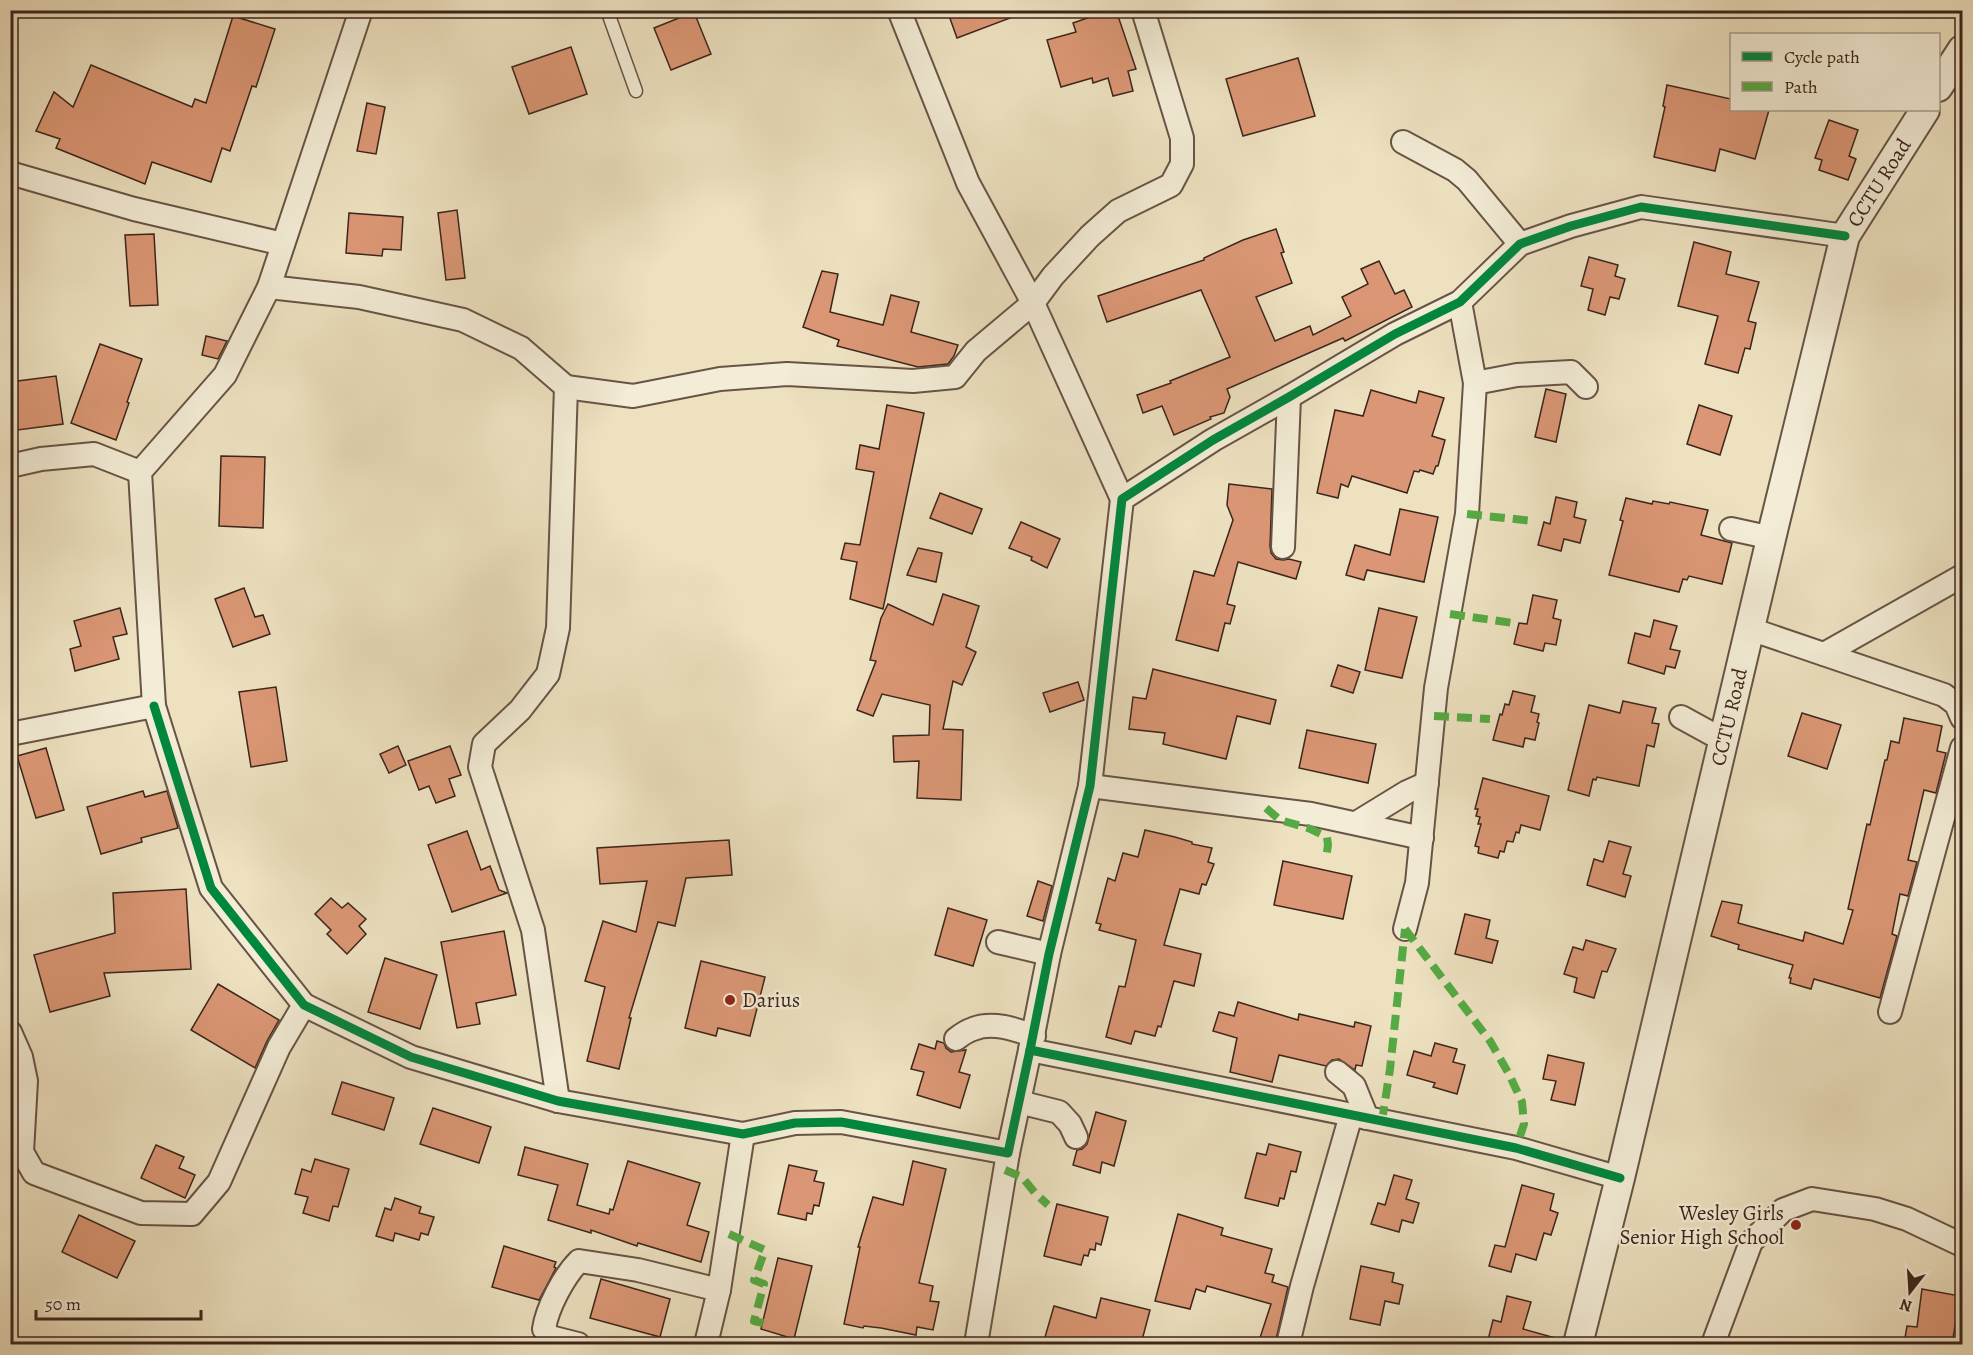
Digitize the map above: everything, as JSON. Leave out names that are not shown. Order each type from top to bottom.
[{"type":"street","points":[[361,10],[269,287],[225,375],[140,472],[154,706],[211,888],[304,1005],[411,1057],[558,1101],[743,1134],[795,1123],[841,1122],[1008,1154]]},
{"type":"street","points":[[899,10],[968,183],[1033,303],[1122,499],[1090,786],[1049,954],[1008,1154],[976,1344]]},
{"type":"street","points":[[269,287],[359,297],[463,320],[520,348],[566,387],[633,396],[720,379],[787,374],[913,381],[955,377],[975,351],[1033,303],[1053,276],[1090,236],[1118,211],[1171,185],[1182,164],[1182,138],[1143,10]]},
{"type":"street","points":[[1940,84],[1962,50]]},
{"type":"street","name":"CCTU Road","points":[[1578,1344],[1620,1178],[1845,237],[1923,111]]},
{"type":"street","points":[[1403,142],[1455,170],[1467,180],[1520,244]]},
{"type":"street","points":[[10,173],[134,209],[283,244]]},
{"type":"street","points":[[1122,499],[1213,440],[1395,334],[1460,302],[1520,244],[1571,226],[1641,207],[1845,237]]},
{"type":"street","points":[[1405,929],[1417,883],[1441,655],[1467,514],[1475,383],[1460,302]]},
{"type":"street","points":[[1475,383],[1517,375],[1571,372],[1586,387]]},
{"type":"street","points":[[558,1101],[533,930],[480,767],[484,744],[520,710],[549,674],[558,628],[566,387]]},
{"type":"street","points":[[1283,547],[1289,397]]},
{"type":"street","points":[[10,466],[41,459],[94,454],[140,472]]},
{"type":"street","points":[[1731,529],[1772,538]]},
{"type":"street","points":[[1824,654],[1962,576]]},
{"type":"street","points":[[1750,629],[1944,695],[1956,704],[1962,718]]},
{"type":"street","points":[[10,734],[154,706]]},
{"type":"street","points":[[1681,717],[1723,740]]},
{"type":"street","points":[[1890,1012],[1962,748]]},
{"type":"street","points":[[1358,822],[1407,792],[1427,783]]},
{"type":"street","points":[[1090,786],[1280,809],[1358,822],[1422,838]]},
{"type":"street","points":[[998,942],[1049,954]]},
{"type":"street","points":[[10,1032],[21,1057],[26,1081],[22,1152],[34,1173],[141,1213],[192,1214],[219,1182],[274,1057],[304,1005]]},
{"type":"street","points":[[956,1039],[973,1029],[991,1026],[1013,1029],[1032,1043],[1359,1116],[1516,1148],[1620,1178]]},
{"type":"street","points":[[1288,1344],[1302,1286],[1359,1116],[1354,1086],[1337,1072]]},
{"type":"street","points":[[1019,1102],[1059,1112],[1070,1124],[1076,1137]]},
{"type":"street","points":[[706,1344],[719,1290],[743,1134]]},
{"type":"street","points":[[1713,1344],[1751,1242],[1784,1210],[1812,1199],[1875,1209],[1906,1219],[1962,1245]]},
{"type":"street","points":[[578,1344],[550,1337],[544,1329],[546,1318],[570,1270],[579,1261],[638,1270],[719,1290]]},
{"type":"lane","points":[[607,10],[636,91]]},
{"type":"building","points":[[947,10],[1026,10],[1026,12],[957,38]]},
{"type":"building","points":[[1116,10],[1136,69],[1128,71],[1133,91],[1113,96],[1108,78],[1093,83],[1092,78],[1061,87],[1047,40],[1076,32],[1073,23]]},
{"type":"building","points":[[694,12],[711,54],[671,70],[654,28]]},
{"type":"building","points":[[233,16],[275,29],[256,87],[252,86],[230,151],[222,148],[211,182],[152,162],[145,184],[56,148],[60,139],[36,131],[54,92],[73,107],[91,65],[192,107],[195,99],[206,103]]},
{"type":"building","points":[[571,47],[587,94],[529,114],[512,67]]},
{"type":"building","points":[[1298,58],[1315,116],[1243,136],[1226,79]]},
{"type":"building","points":[[1667,85],[1730,99],[1730,111],[1769,111],[1755,159],[1720,149],[1715,171],[1654,157],[1665,107],[1663,106]]},
{"type":"building","points":[[367,103],[385,107],[376,154],[357,151]]},
{"type":"building","points":[[1829,120],[1858,130],[1849,156],[1856,159],[1848,180],[1819,170],[1822,160],[1815,158]]},
{"type":"building","points":[[457,210],[465,278],[446,280],[438,213]]},
{"type":"building","points":[[349,213],[403,217],[401,250],[383,249],[382,256],[346,253]]},
{"type":"building","points":[[1276,229],[1284,252],[1281,253],[1292,283],[1256,297],[1275,341],[1310,326],[1313,335],[1351,316],[1342,297],[1368,284],[1361,269],[1379,261],[1395,294],[1404,290],[1412,307],[1345,341],[1343,338],[1227,389],[1230,397],[1224,413],[1210,417],[1211,419],[1174,435],[1162,406],[1143,413],[1137,395],[1230,357],[1201,290],[1107,322],[1098,296],[1204,260],[1243,240]]},
{"type":"building","points":[[154,234],[158,305],[130,306],[125,235]]},
{"type":"building","points":[[1694,242],[1731,252],[1726,274],[1759,282],[1748,321],[1756,323],[1750,349],[1745,348],[1738,373],[1705,364],[1718,316],[1678,306]]},
{"type":"building","points":[[1589,257],[1618,265],[1615,276],[1625,279],[1619,299],[1610,297],[1605,315],[1588,310],[1593,289],[1581,286]]},
{"type":"building","points":[[822,271],[838,274],[830,312],[883,325],[891,295],[919,302],[911,332],[958,345],[954,356],[948,364],[918,367],[837,346],[839,340],[803,327]]},
{"type":"building","points":[[206,336],[227,341],[218,359],[202,355]]},
{"type":"building","points":[[100,344],[142,359],[116,440],[71,423]]},
{"type":"building","points":[[56,376],[63,424],[10,431],[10,382]]},
{"type":"building","points":[[1546,389],[1566,394],[1556,442],[1535,437]]},
{"type":"building","points":[[1371,390],[1416,403],[1419,391],[1444,398],[1432,436],[1445,440],[1438,466],[1433,474],[1420,470],[1419,472],[1414,471],[1407,493],[1352,476],[1348,487],[1341,484],[1338,498],[1317,493],[1335,410],[1363,416]]},
{"type":"building","points":[[887,405],[924,413],[883,609],[850,599],[857,562],[841,559],[845,543],[860,545],[874,472],[856,469],[860,445],[879,449]]},
{"type":"building","points":[[1699,405],[1732,416],[1720,455],[1687,444]]},
{"type":"building","points":[[221,456],[265,457],[263,528],[219,526]]},
{"type":"building","points":[[1229,484],[1272,489],[1271,553],[1276,559],[1301,562],[1296,579],[1238,562],[1227,604],[1235,606],[1230,624],[1225,623],[1218,651],[1176,640],[1194,571],[1214,576],[1233,520],[1227,505]]},
{"type":"building","points":[[940,493],[982,509],[972,534],[930,518]]},
{"type":"building","points":[[1556,497],[1577,502],[1574,517],[1586,520],[1580,543],[1564,539],[1561,551],[1538,545],[1544,522],[1550,524]]},
{"type":"building","points":[[1626,498],[1652,504],[1653,501],[1669,504],[1670,502],[1708,510],[1701,535],[1732,543],[1722,584],[1689,576],[1687,580],[1683,579],[1679,592],[1609,575],[1623,521],[1620,520]]},
{"type":"building","points":[[1400,509],[1438,517],[1424,582],[1367,570],[1364,580],[1346,575],[1355,545],[1390,555]]},
{"type":"building","points":[[1021,522],[1060,539],[1047,568],[1031,560],[1032,557],[1009,548]]},
{"type":"building","points":[[918,548],[942,553],[936,582],[907,575]]},
{"type":"building","points":[[244,588],[255,617],[263,615],[270,634],[233,647],[215,599]]},
{"type":"building","points":[[943,594],[979,606],[966,647],[976,652],[962,685],[953,681],[943,729],[963,730],[961,800],[917,798],[919,761],[894,762],[893,736],[929,735],[930,705],[882,694],[873,716],[857,710],[876,661],[870,660],[881,618],[888,604],[933,625]]},
{"type":"building","points":[[1533,595],[1557,600],[1553,618],[1561,620],[1556,645],[1545,643],[1543,651],[1514,644],[1519,623],[1527,624]]},
{"type":"building","points":[[120,608],[127,634],[113,637],[119,659],[75,671],[70,649],[81,646],[74,621]]},
{"type":"building","points":[[1379,608],[1417,617],[1402,678],[1365,670]]},
{"type":"building","points":[[1654,620],[1677,626],[1670,649],[1680,651],[1675,668],[1666,666],[1664,674],[1628,663],[1635,633],[1650,637]]},
{"type":"building","points":[[1338,665],[1360,672],[1353,693],[1331,686]]},
{"type":"building","points":[[1153,669],[1276,700],[1270,724],[1237,716],[1226,759],[1163,744],[1165,733],[1129,729],[1133,697],[1146,699]]},
{"type":"building","points":[[1078,682],[1084,700],[1050,712],[1043,693]]},
{"type":"building","points":[[276,687],[287,761],[251,767],[239,692]]},
{"type":"building","points":[[1513,691],[1535,696],[1531,712],[1539,714],[1535,740],[1525,738],[1523,747],[1493,740],[1500,714],[1502,715],[1505,704],[1509,705]]},
{"type":"building","points":[[1623,701],[1656,708],[1652,723],[1659,724],[1654,747],[1647,745],[1639,786],[1597,777],[1596,780],[1593,779],[1589,796],[1568,790],[1589,705],[1620,713]]},
{"type":"building","points":[[1802,713],[1841,725],[1827,769],[1788,756]]},
{"type":"building","points":[[1904,718],[1942,726],[1937,751],[1946,753],[1936,793],[1924,790],[1908,860],[1917,862],[1908,896],[1900,894],[1892,934],[1897,936],[1880,998],[1814,979],[1811,989],[1790,983],[1791,978],[1789,978],[1793,965],[1738,949],[1739,945],[1711,936],[1722,901],[1742,905],[1738,923],[1803,941],[1805,932],[1843,944],[1853,910],[1848,909],[1867,824],[1870,825],[1891,741],[1899,743]]},
{"type":"building","points":[[1307,730],[1376,744],[1368,783],[1299,768]]},
{"type":"building","points":[[398,746],[406,765],[389,773],[380,754]]},
{"type":"building","points":[[450,746],[461,775],[449,779],[455,796],[436,803],[429,786],[419,790],[408,761]]},
{"type":"building","points":[[46,748],[64,810],[36,818],[17,756]]},
{"type":"building","points":[[1483,778],[1549,796],[1540,830],[1521,825],[1513,842],[1507,841],[1504,852],[1500,851],[1498,858],[1478,853],[1479,847],[1475,846],[1481,824],[1478,824],[1480,817],[1476,816],[1478,809],[1475,809]]},
{"type":"building","points":[[143,791],[145,797],[167,791],[178,828],[141,838],[142,842],[101,854],[87,807]]},
{"type":"building","points":[[1145,830],[1212,848],[1208,862],[1214,864],[1206,885],[1202,884],[1199,894],[1180,889],[1164,945],[1201,954],[1194,986],[1174,981],[1161,1027],[1158,1026],[1155,1036],[1135,1031],[1131,1044],[1106,1037],[1119,986],[1125,987],[1136,940],[1099,930],[1101,924],[1096,923],[1108,878],[1115,881],[1123,853],[1138,857]]},
{"type":"building","points":[[467,831],[481,870],[490,866],[499,890],[507,893],[452,912],[428,845]]},
{"type":"building","points":[[729,840],[732,875],[686,878],[675,926],[658,922],[629,1018],[631,1018],[619,1069],[587,1061],[605,987],[585,981],[603,921],[636,932],[647,881],[600,884],[597,848]]},
{"type":"building","points":[[1609,841],[1631,847],[1623,874],[1631,876],[1625,897],[1587,885],[1594,859],[1603,862]]},
{"type":"building","points":[[1283,861],[1352,876],[1343,919],[1274,905]]},
{"type":"building","points":[[1038,881],[1052,886],[1043,921],[1027,916]]},
{"type":"building","points":[[186,889],[191,969],[104,973],[110,996],[50,1012],[34,955],[115,933],[113,893]]},
{"type":"building","points":[[331,898],[342,908],[348,903],[366,919],[359,926],[366,934],[347,954],[327,934],[331,930],[315,914]]},
{"type":"building","points":[[948,908],[987,920],[973,966],[935,955]]},
{"type":"building","points":[[1465,914],[1490,920],[1486,938],[1498,941],[1492,963],[1455,954]]},
{"type":"building","points":[[504,931],[516,995],[476,1003],[480,1024],[457,1028],[441,942]]},
{"type":"building","points":[[1586,940],[1616,949],[1607,972],[1602,971],[1594,998],[1574,992],[1577,978],[1564,974],[1573,947],[1583,950]]},
{"type":"building","points":[[385,958],[437,975],[420,1029],[368,1012]]},
{"type":"building","name":"Darius","points":[[701,961],[765,977],[750,1036],[718,1028],[716,1036],[685,1028]]},
{"type":"building","points":[[218,984],[279,1020],[255,1068],[191,1030]]},
{"type":"building","points":[[1238,1002],[1298,1020],[1299,1014],[1354,1027],[1355,1022],[1371,1026],[1362,1066],[1356,1065],[1355,1070],[1339,1059],[1332,1060],[1326,1066],[1279,1055],[1272,1082],[1230,1072],[1237,1038],[1213,1031],[1219,1012],[1234,1016]]},
{"type":"building","points":[[937,1041],[944,1043],[951,1052],[966,1050],[959,1072],[970,1075],[960,1108],[917,1095],[924,1072],[911,1069],[919,1044],[935,1049]]},
{"type":"building","points":[[1435,1043],[1457,1049],[1453,1062],[1465,1065],[1457,1094],[1433,1087],[1435,1083],[1407,1075],[1414,1051],[1431,1056]]},
{"type":"building","points":[[1548,1055],[1584,1063],[1575,1105],[1551,1100],[1556,1081],[1543,1079]]},
{"type":"building","points":[[342,1082],[394,1098],[384,1130],[332,1114]]},
{"type":"building","points":[[433,1108],[491,1127],[479,1163],[420,1144]]},
{"type":"building","points":[[1096,1112],[1126,1121],[1114,1166],[1102,1162],[1100,1173],[1073,1165],[1077,1150],[1087,1144]]},
{"type":"building","points":[[1269,1144],[1301,1152],[1296,1172],[1291,1171],[1284,1199],[1280,1198],[1278,1206],[1245,1198],[1257,1153],[1266,1155]]},
{"type":"building","points":[[156,1145],[184,1157],[179,1168],[195,1175],[185,1198],[141,1178]]},
{"type":"building","points":[[525,1147],[588,1164],[577,1205],[609,1214],[610,1209],[613,1210],[628,1161],[700,1183],[687,1225],[709,1232],[701,1262],[548,1220],[558,1185],[518,1175]]},
{"type":"building","points":[[315,1159],[349,1169],[338,1207],[333,1206],[329,1221],[303,1213],[308,1197],[295,1194],[302,1169],[311,1172]]},
{"type":"building","points":[[913,1161],[946,1169],[919,1283],[933,1286],[930,1301],[939,1302],[933,1330],[917,1327],[916,1335],[844,1324],[860,1247],[858,1247],[873,1197],[903,1205]]},
{"type":"building","points":[[789,1165],[817,1171],[814,1181],[824,1183],[819,1206],[814,1205],[812,1214],[807,1213],[806,1220],[778,1214]]},
{"type":"building","points":[[1394,1175],[1412,1180],[1406,1199],[1419,1203],[1413,1223],[1402,1220],[1399,1232],[1371,1224],[1378,1203],[1385,1205]]},
{"type":"building","points":[[1522,1185],[1554,1194],[1550,1210],[1558,1213],[1551,1235],[1544,1233],[1536,1260],[1516,1254],[1511,1272],[1489,1266],[1495,1245],[1505,1247]]},
{"type":"building","points":[[395,1198],[421,1207],[419,1213],[434,1217],[428,1235],[421,1233],[419,1240],[395,1233],[393,1241],[376,1236],[385,1208],[391,1210]]},
{"type":"building","points":[[1057,1204],[1108,1217],[1101,1245],[1096,1243],[1095,1250],[1090,1249],[1088,1256],[1084,1255],[1081,1265],[1044,1256]]},
{"type":"building","points":[[1178,1214],[1223,1228],[1221,1235],[1272,1249],[1265,1273],[1274,1275],[1272,1282],[1288,1287],[1275,1344],[1258,1344],[1271,1304],[1207,1286],[1205,1292],[1196,1289],[1190,1309],[1155,1301]]},
{"type":"building","points":[[79,1215],[135,1241],[117,1278],[62,1252]]},
{"type":"building","points":[[504,1246],[556,1262],[554,1267],[556,1268],[539,1300],[492,1287]]},
{"type":"building","points":[[778,1258],[812,1266],[794,1339],[761,1329]]},
{"type":"building","points":[[1361,1266],[1394,1273],[1392,1282],[1403,1285],[1399,1304],[1385,1301],[1380,1325],[1350,1319]]},
{"type":"building","points":[[601,1279],[670,1299],[660,1337],[590,1318]]},
{"type":"building","points":[[1922,1289],[1960,1296],[1952,1344],[1904,1344],[1907,1326],[1917,1327]]},
{"type":"building","points":[[1507,1296],[1531,1302],[1523,1329],[1559,1339],[1558,1344],[1487,1344],[1493,1320],[1501,1322]]},
{"type":"building","points":[[1101,1298],[1150,1310],[1141,1344],[1043,1344],[1054,1306],[1096,1318]]},
{"type":"marked path","points":[[1467,514],[1533,521]]},
{"type":"marked path","points":[[1450,614],[1513,623]]},
{"type":"marked path","points":[[1956,704],[1962,706]]},
{"type":"marked path","points":[[1434,716],[1490,719]]},
{"type":"marked path","points":[[1266,808],[1280,820],[1308,828],[1327,837],[1326,858]]},
{"type":"marked path","points":[[1405,929],[1490,1041],[1509,1074],[1522,1102],[1524,1124],[1516,1148]]},
{"type":"marked path","points":[[1382,1121],[1405,929]]},
{"type":"marked path","points":[[1005,1170],[1022,1177],[1048,1205]]},
{"type":"marked path","points":[[729,1234],[765,1250],[754,1280],[764,1284],[754,1321],[767,1324]]},
{"type":"cycle path","points":[[1620,1178],[1516,1148],[1030,1050],[1049,954],[1090,786],[1122,499],[1213,440],[1395,334],[1460,302],[1520,244],[1571,226],[1641,207],[1845,236]]},
{"type":"cycle path","points":[[154,706],[211,888],[304,1005],[411,1057],[558,1101],[743,1134],[795,1123],[841,1122],[1008,1153],[1030,1050]]},
{"type":"place","name":"Darius","points":[[730,1000]]},
{"type":"place","name":"Wesley Girls Senior High School","points":[[1796,1225]]}]
